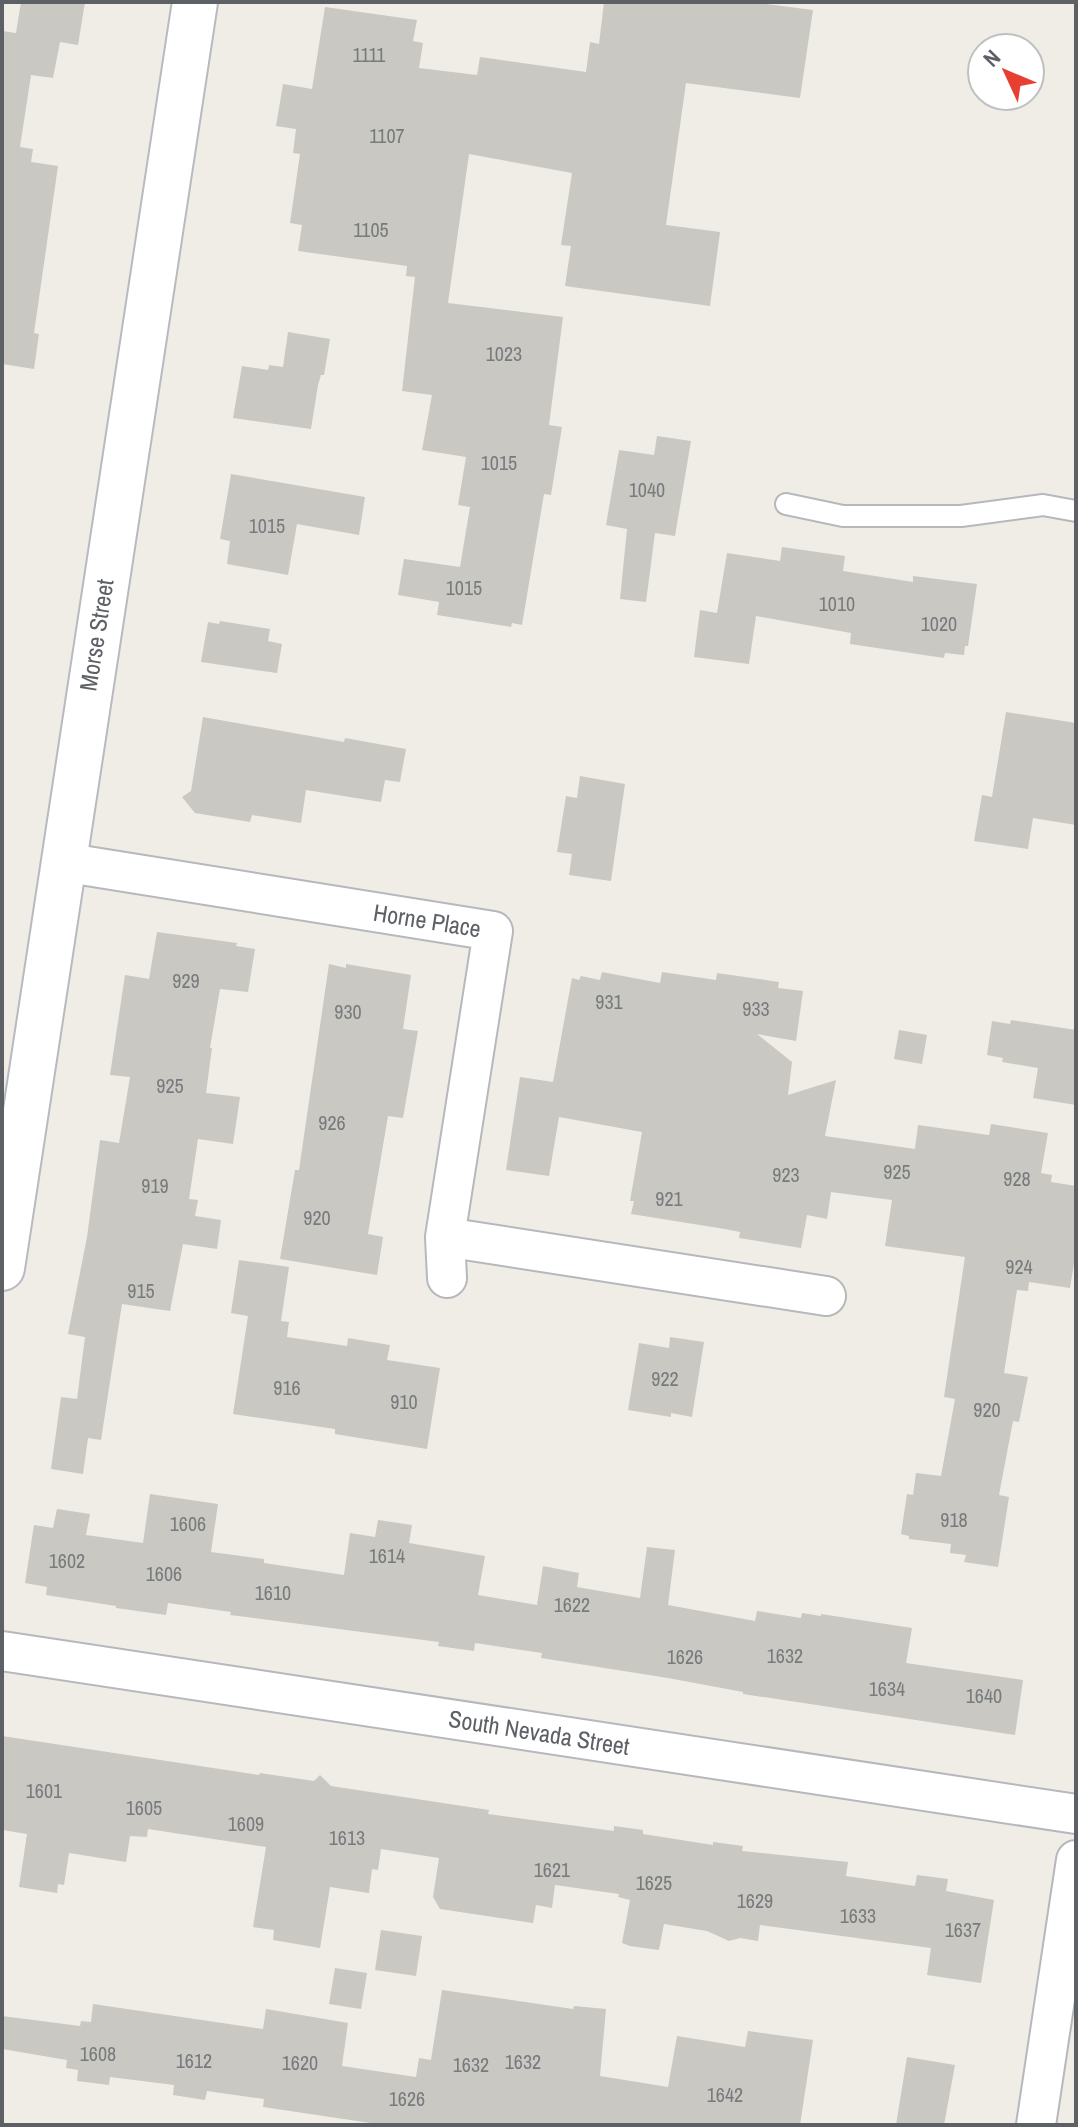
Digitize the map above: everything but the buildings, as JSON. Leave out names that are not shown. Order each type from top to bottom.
[{"type":"street","name":"Morse Street","points":[[2,1268],[195,2]]},
{"type":"street","name":"Horne Place","points":[[62,862],[493,931],[445,1237],[447,1278]]},
{"type":"street","points":[[445,1237],[826,1296]]},
{"type":"street","name":"South Nevada Street","points":[[2,1651],[1076,1814]]},
{"type":"street","points":[[1036,2125],[1076,1860]]},
{"type":"lane","points":[[786,504],[843,516],[961,516],[1043,505],[1076,511]]}]
